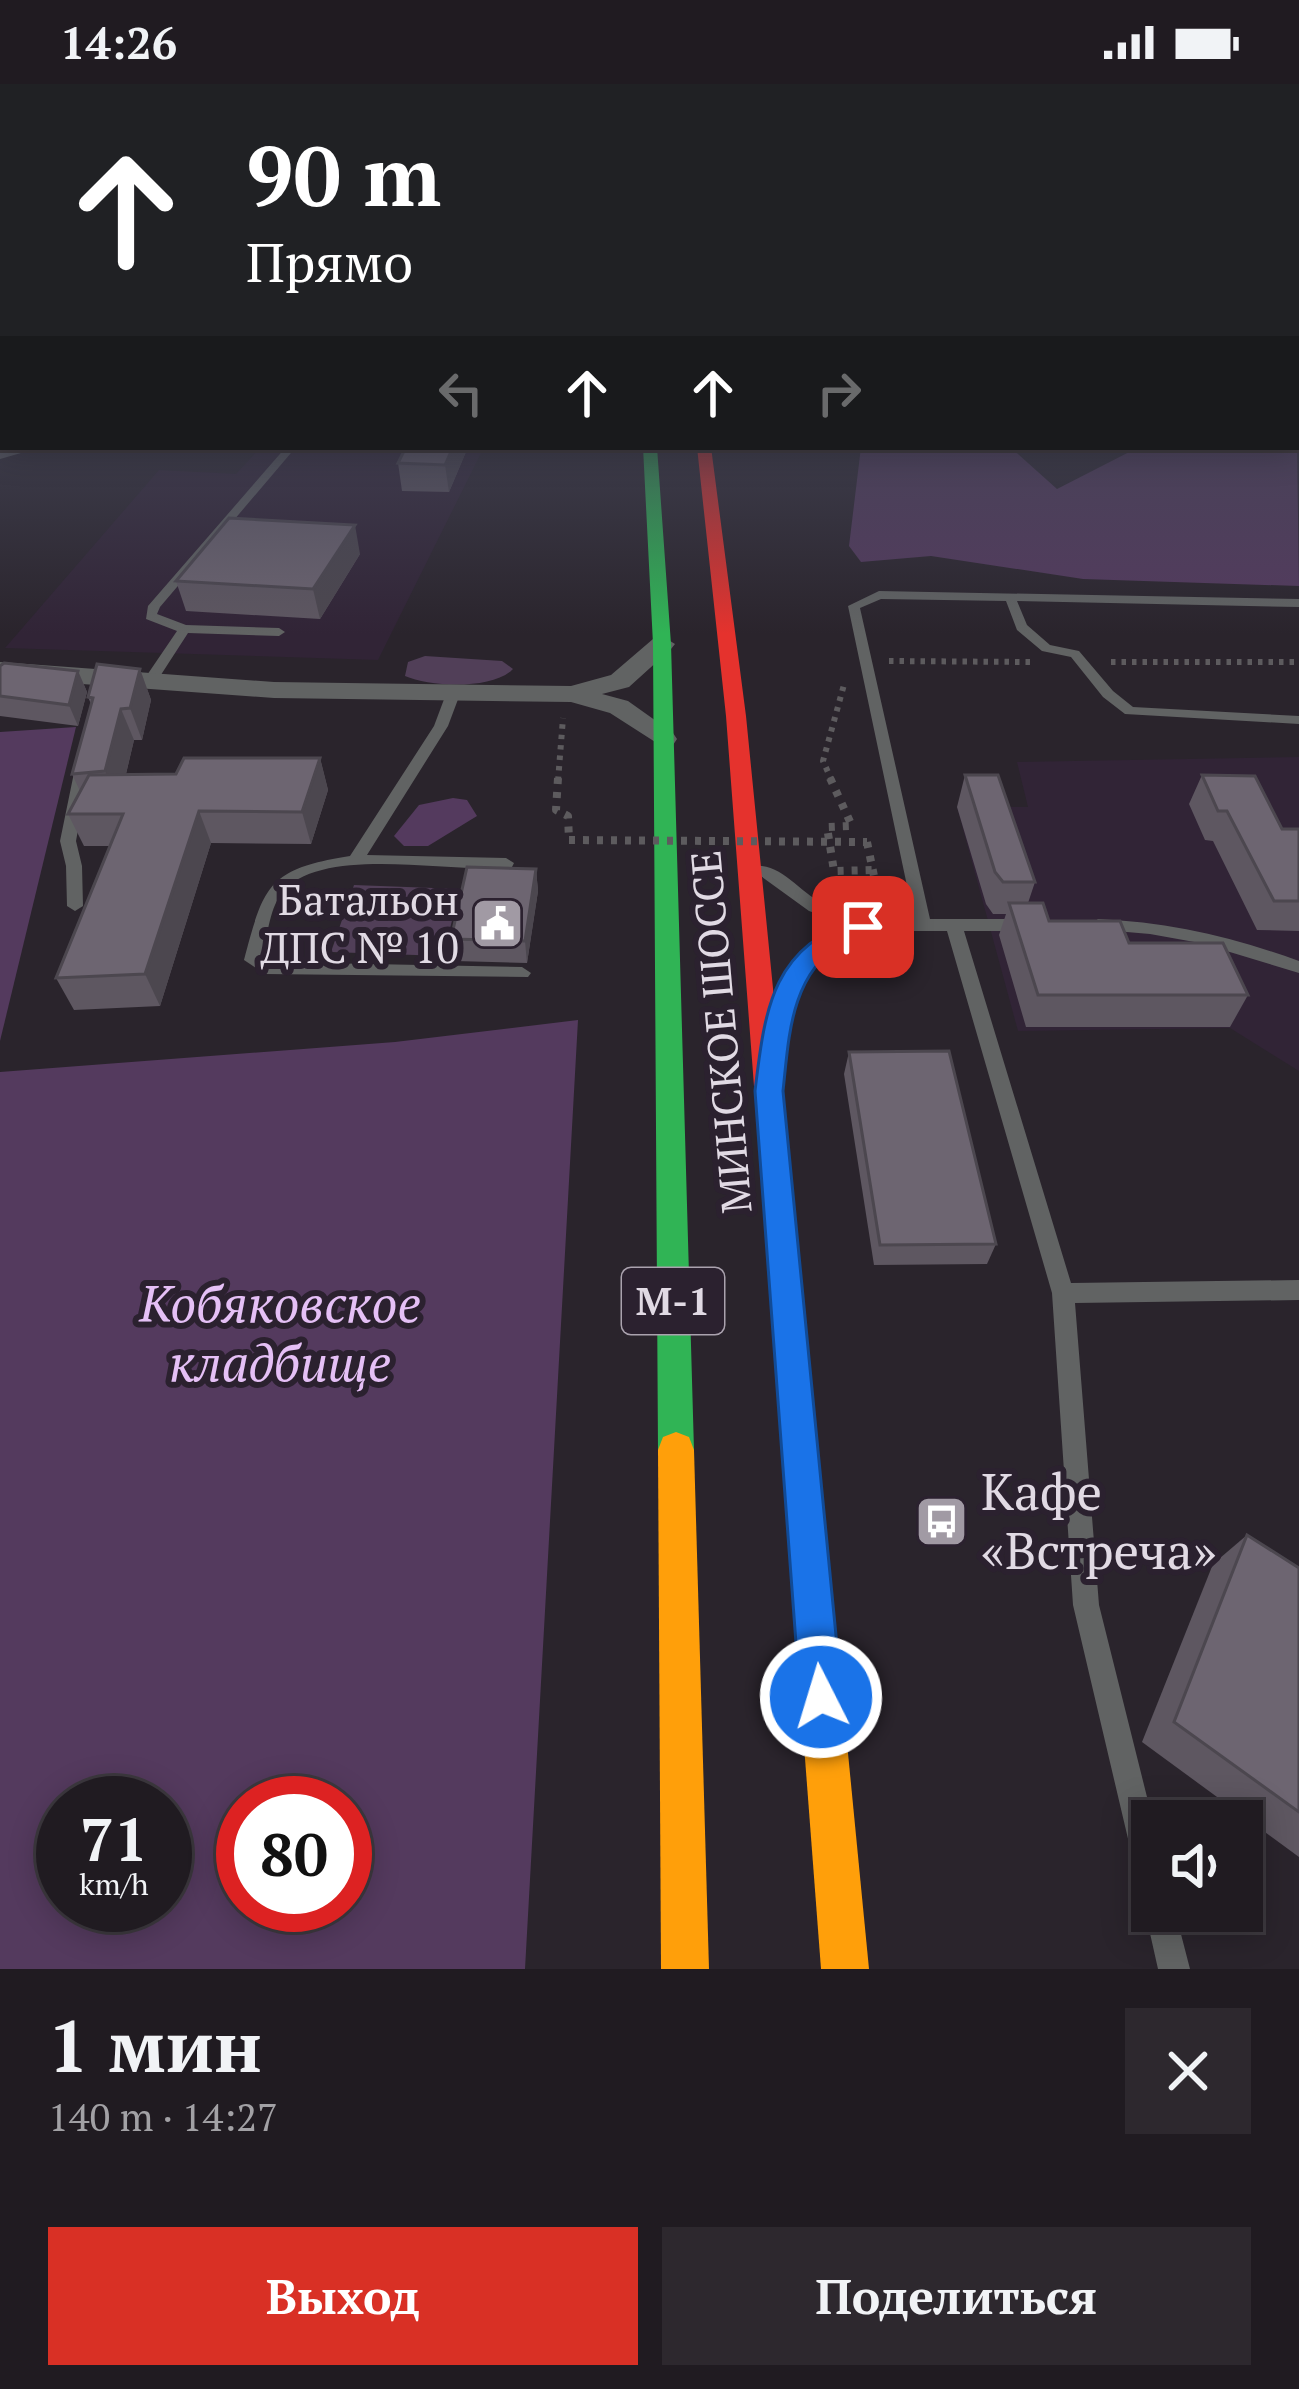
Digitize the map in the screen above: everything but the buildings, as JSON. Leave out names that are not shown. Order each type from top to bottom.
[{"type":"highway","name":"МИНСКОЕ ШОССЕ","points":[[651,459],[662,638],[685,1969]]},
{"type":"highway","name":"МИНСКОЕ ШОССЕ","points":[[706,459],[723,581],[748,850],[845,1969]]},
{"type":"highway","points":[[723,581],[738,486]]},
{"type":"highway","points":[[627,514],[662,638]]},
{"type":"street","points":[[567,704],[620,681],[662,638]]},
{"type":"street","points":[[0,670],[103,684],[150,681],[453,694],[619,707],[663,740]]},
{"type":"lane","points":[[279,632],[184,629],[160,624],[150,616],[281,459]]},
{"type":"lane","points":[[923,925],[854,606],[879,595],[1299,602]]},
{"type":"lane","points":[[1010,598],[1021,627],[1046,647],[1075,655],[1108,694],[1130,711],[1299,720]]},
{"type":"lane","points":[[150,681],[184,629]]},
{"type":"lane","points":[[355,861],[441,726],[453,694]]},
{"type":"lane","points":[[75,906],[68,841],[86,748]]},
{"type":"lane","points":[[748,850],[769,875],[802,899],[870,925]]},
{"type":"lane","points":[[506,863],[355,861],[321,865],[279,885],[253,959],[256,965],[522,973]]},
{"type":"lane","points":[[769,1091],[776,1023],[796,970],[833,937],[870,925],[1049,925]]},
{"type":"lane","points":[[954,925],[1063,1293],[1085,1606],[1133,1800]]},
{"type":"lane","points":[[1073,925],[1144,925],[1253,950],[1299,967]]},
{"type":"lane","points":[[1063,1293],[1299,1290]]},
{"type":"lane","points":[[1165,1932],[1174,1969]]},
{"type":"path","points":[[567,704],[556,810],[568,816],[569,840],[867,842],[873,870],[834,871],[827,827],[852,826],[824,761],[850,662]]},
{"type":"shaded area","points":[[250,459],[478,459],[378,660],[5,648],[159,470],[236,474]]},
{"type":"shaded area","points":[[425,656],[502,661],[513,669],[477,683],[405,676],[408,662]]},
{"type":"shaded area","points":[[1299,757],[1299,1071],[1230,1028],[1018,1031],[957,807],[1028,807],[1017,762]]},
{"type":"shaded area","points":[[354,885],[460,889],[443,956],[331,952]]},
{"type":"green space","points":[[860,459],[1023,459],[1057,489],[1116,459],[1297,459],[1299,586],[1083,579],[931,556],[861,562],[849,546]]},
{"type":"green space","points":[[76,727],[0,1041],[0,732]]},
{"type":"green space","points":[[467,800],[477,816],[428,846],[404,846],[394,836],[419,805]]},
{"type":"green space","name":"Кобяковское кладбище","points":[[578,1020],[525,1969],[0,1969],[0,1072],[395,1042]]},
{"type":"traffic: fast","points":[[651,459],[662,644],[676,1450]]},
{"type":"traffic: slow","points":[[788,1311],[845,1969]]},
{"type":"traffic: slow","points":[[676,1450],[685,1969]]},
{"type":"traffic: jam","points":[[705,459],[736,716],[788,1311]]},
{"type":"place","name":"Батальон ДПС № 10","points":[[498,924]]},
{"type":"place","name":"Кафе «Встреча»","points":[[942,1521]]},
{"type":"route","points":[[821,1697],[769,1091],[776,1023],[796,970],[833,937],[863,927]]}]
